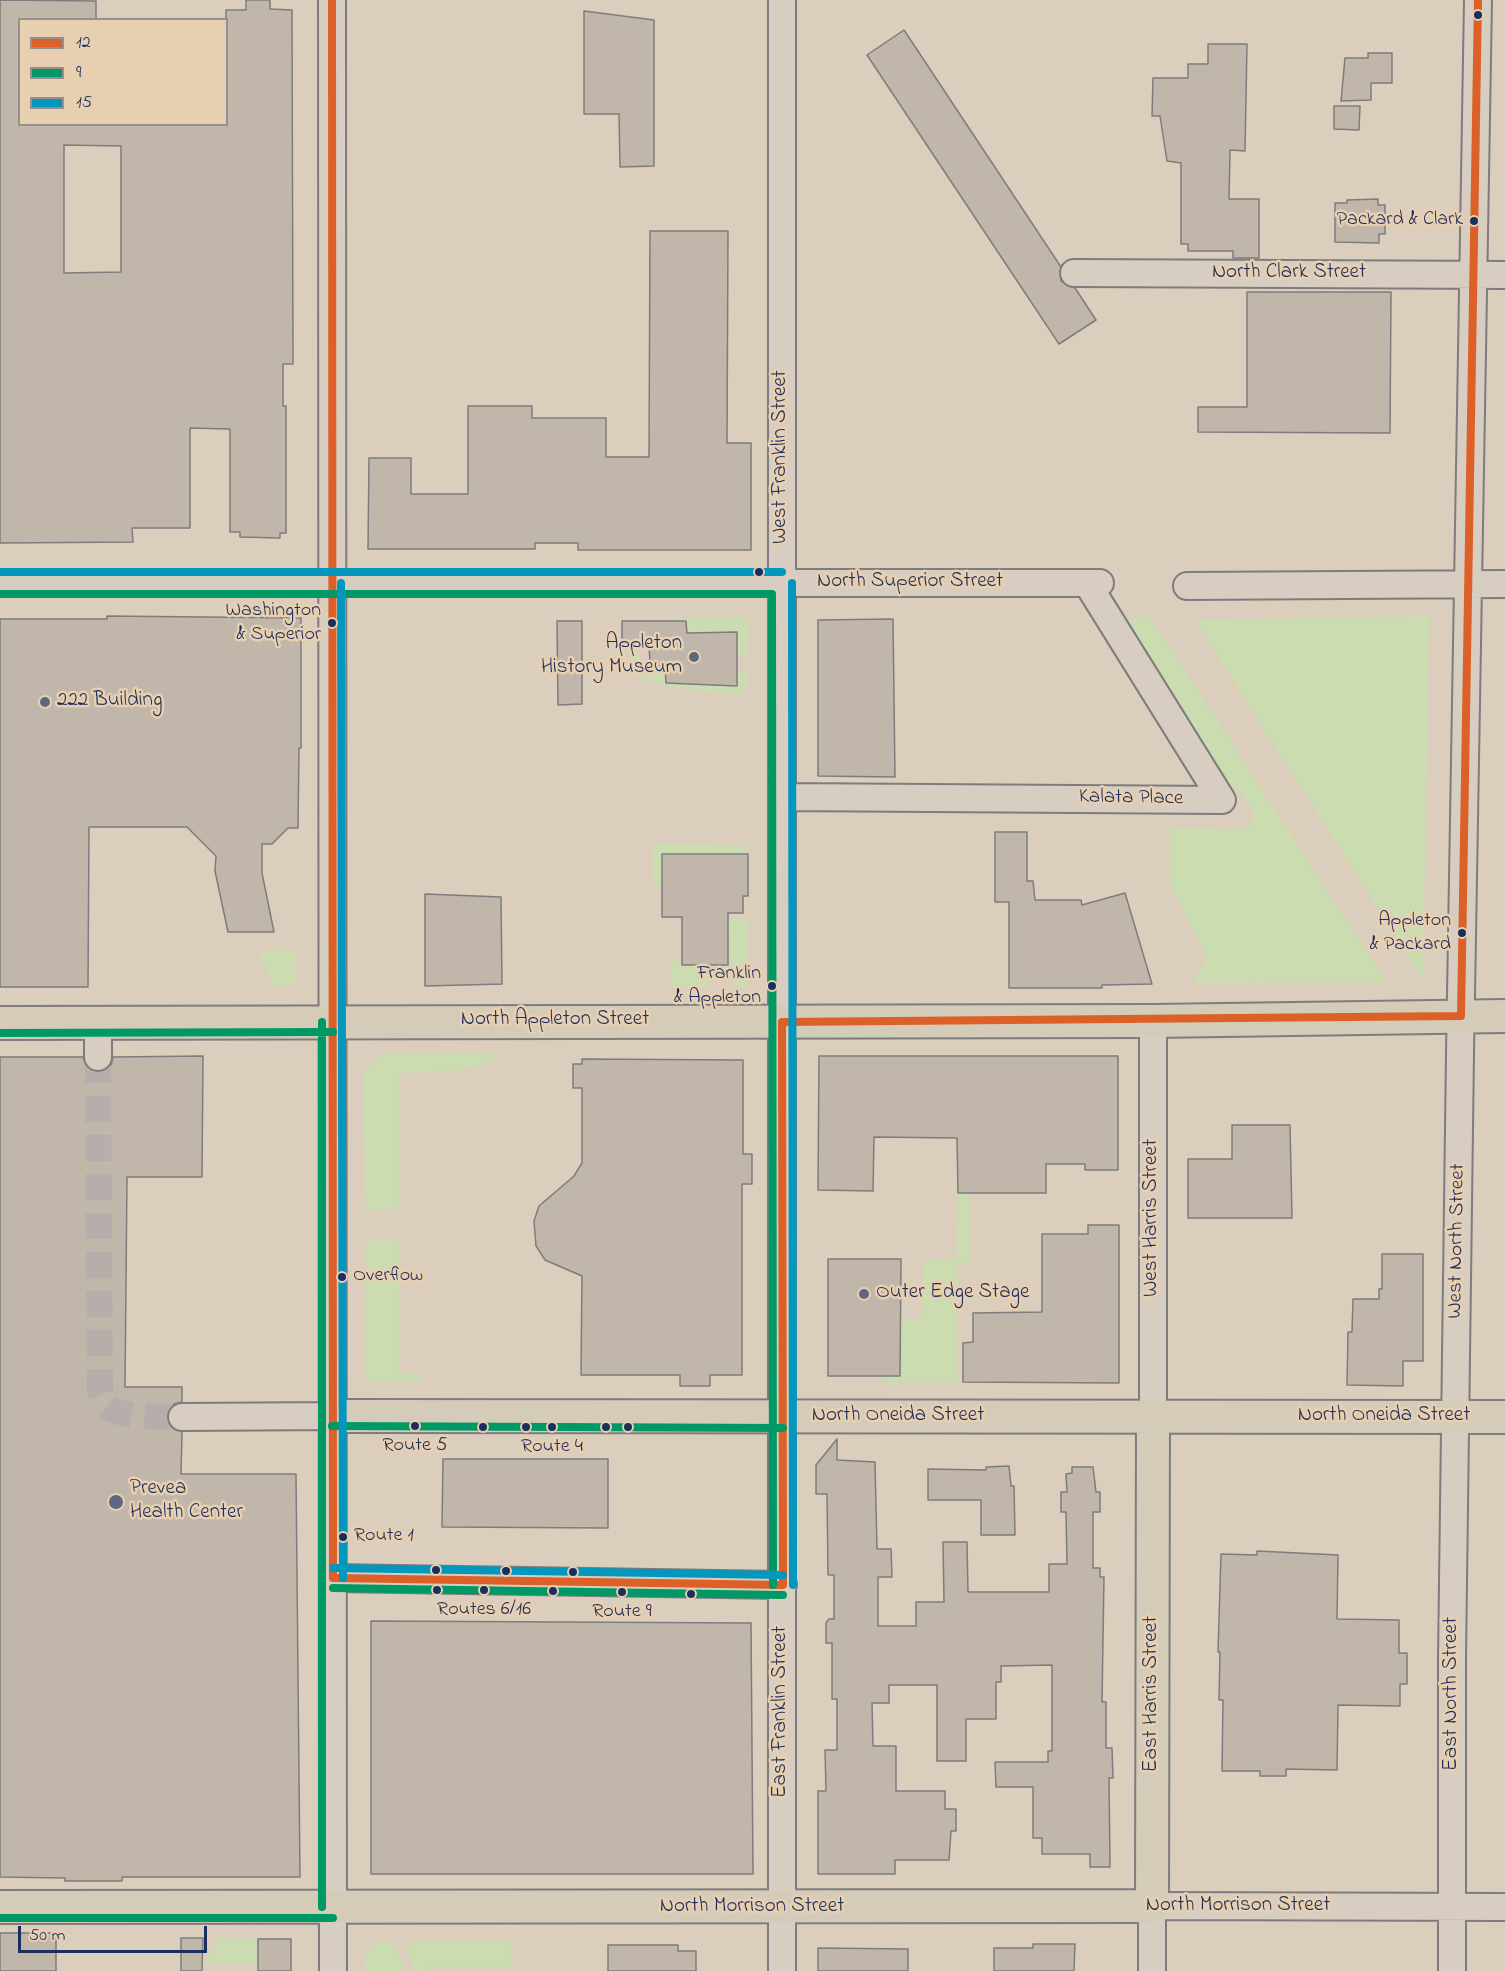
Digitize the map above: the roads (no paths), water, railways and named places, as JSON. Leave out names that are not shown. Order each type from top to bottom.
[{"type":"main road","name":"North Appleton Street","points":[[0,1023],[1153,1021],[1505,1016]]},
{"type":"main road","name":"North Oneida Street","points":[[332,1416],[1505,1417]]},
{"type":"main road","name":"East Harris Street","points":[[1152,1906],[1153,1416]]},
{"type":"main road","name":"North Morrison Street","points":[[0,1907],[1152,1906]]},
{"type":"street","points":[[332,0],[333,1971]]},
{"type":"street","name":"West Franklin Street","points":[[782,0],[783,1418]]},
{"type":"street","name":"West North Street","points":[[1456,1418],[1478,0]]},
{"type":"street","name":"North Clark Street","points":[[1074,273],[1505,275]]},
{"type":"street","name":"North Superior Street","points":[[0,583],[1094,583]]},
{"type":"street","name":"Kalata Place","points":[[784,797],[1222,800],[1094,583]]},
{"type":"street","points":[[1187,586],[1505,584]]},
{"type":"street","name":"West Harris Street","points":[[1153,1021],[1153,1416]]},
{"type":"street","points":[[98,1023],[98,1057]]},
{"type":"street","name":"North Oneida Street","points":[[182,1416],[332,1416]]},
{"type":"street","name":"East Franklin Street","points":[[782,1971],[783,1418]]},
{"type":"street","name":"East North Street","points":[[1452,1971],[1456,1418]]},
{"type":"street","points":[[333,1578],[783,1585]]},
{"type":"street","name":"North Morrison Street","points":[[1152,1906],[1505,1907]]},
{"type":"street","name":"East Harris Street","points":[[1152,1906],[1152,1971]]},
{"type":"tunnel","points":[[98,1057],[100,1392],[106,1405],[121,1413],[182,1417]]},
{"type":"place","name":"Packard & Clark","points":[[1474,221]]},
{"type":"place","name":"Washington & Superior","points":[[332,623]]},
{"type":"place","name":"Appleton History Museum","points":[[694,657]]},
{"type":"place","name":"222 Building","points":[[45,702]]},
{"type":"place","name":"Appleton & Packard","points":[[1462,933]]},
{"type":"place","name":"Franklin & Appleton","points":[[772,986]]},
{"type":"place","name":"Overflow","points":[[342,1277]]},
{"type":"place","name":"Outer Edge Stage","points":[[864,1294]]},
{"type":"place","name":"Route 5","points":[[415,1426]]},
{"type":"place","name":"Route 4","points":[[552,1427]]},
{"type":"place","name":"Prevea Health Center","points":[[116,1502]]},
{"type":"place","name":"Route 1","points":[[343,1537]]},
{"type":"place","name":"Routes 6/16","points":[[484,1590]]},
{"type":"place","name":"Route 9","points":[[622,1592]]}]
